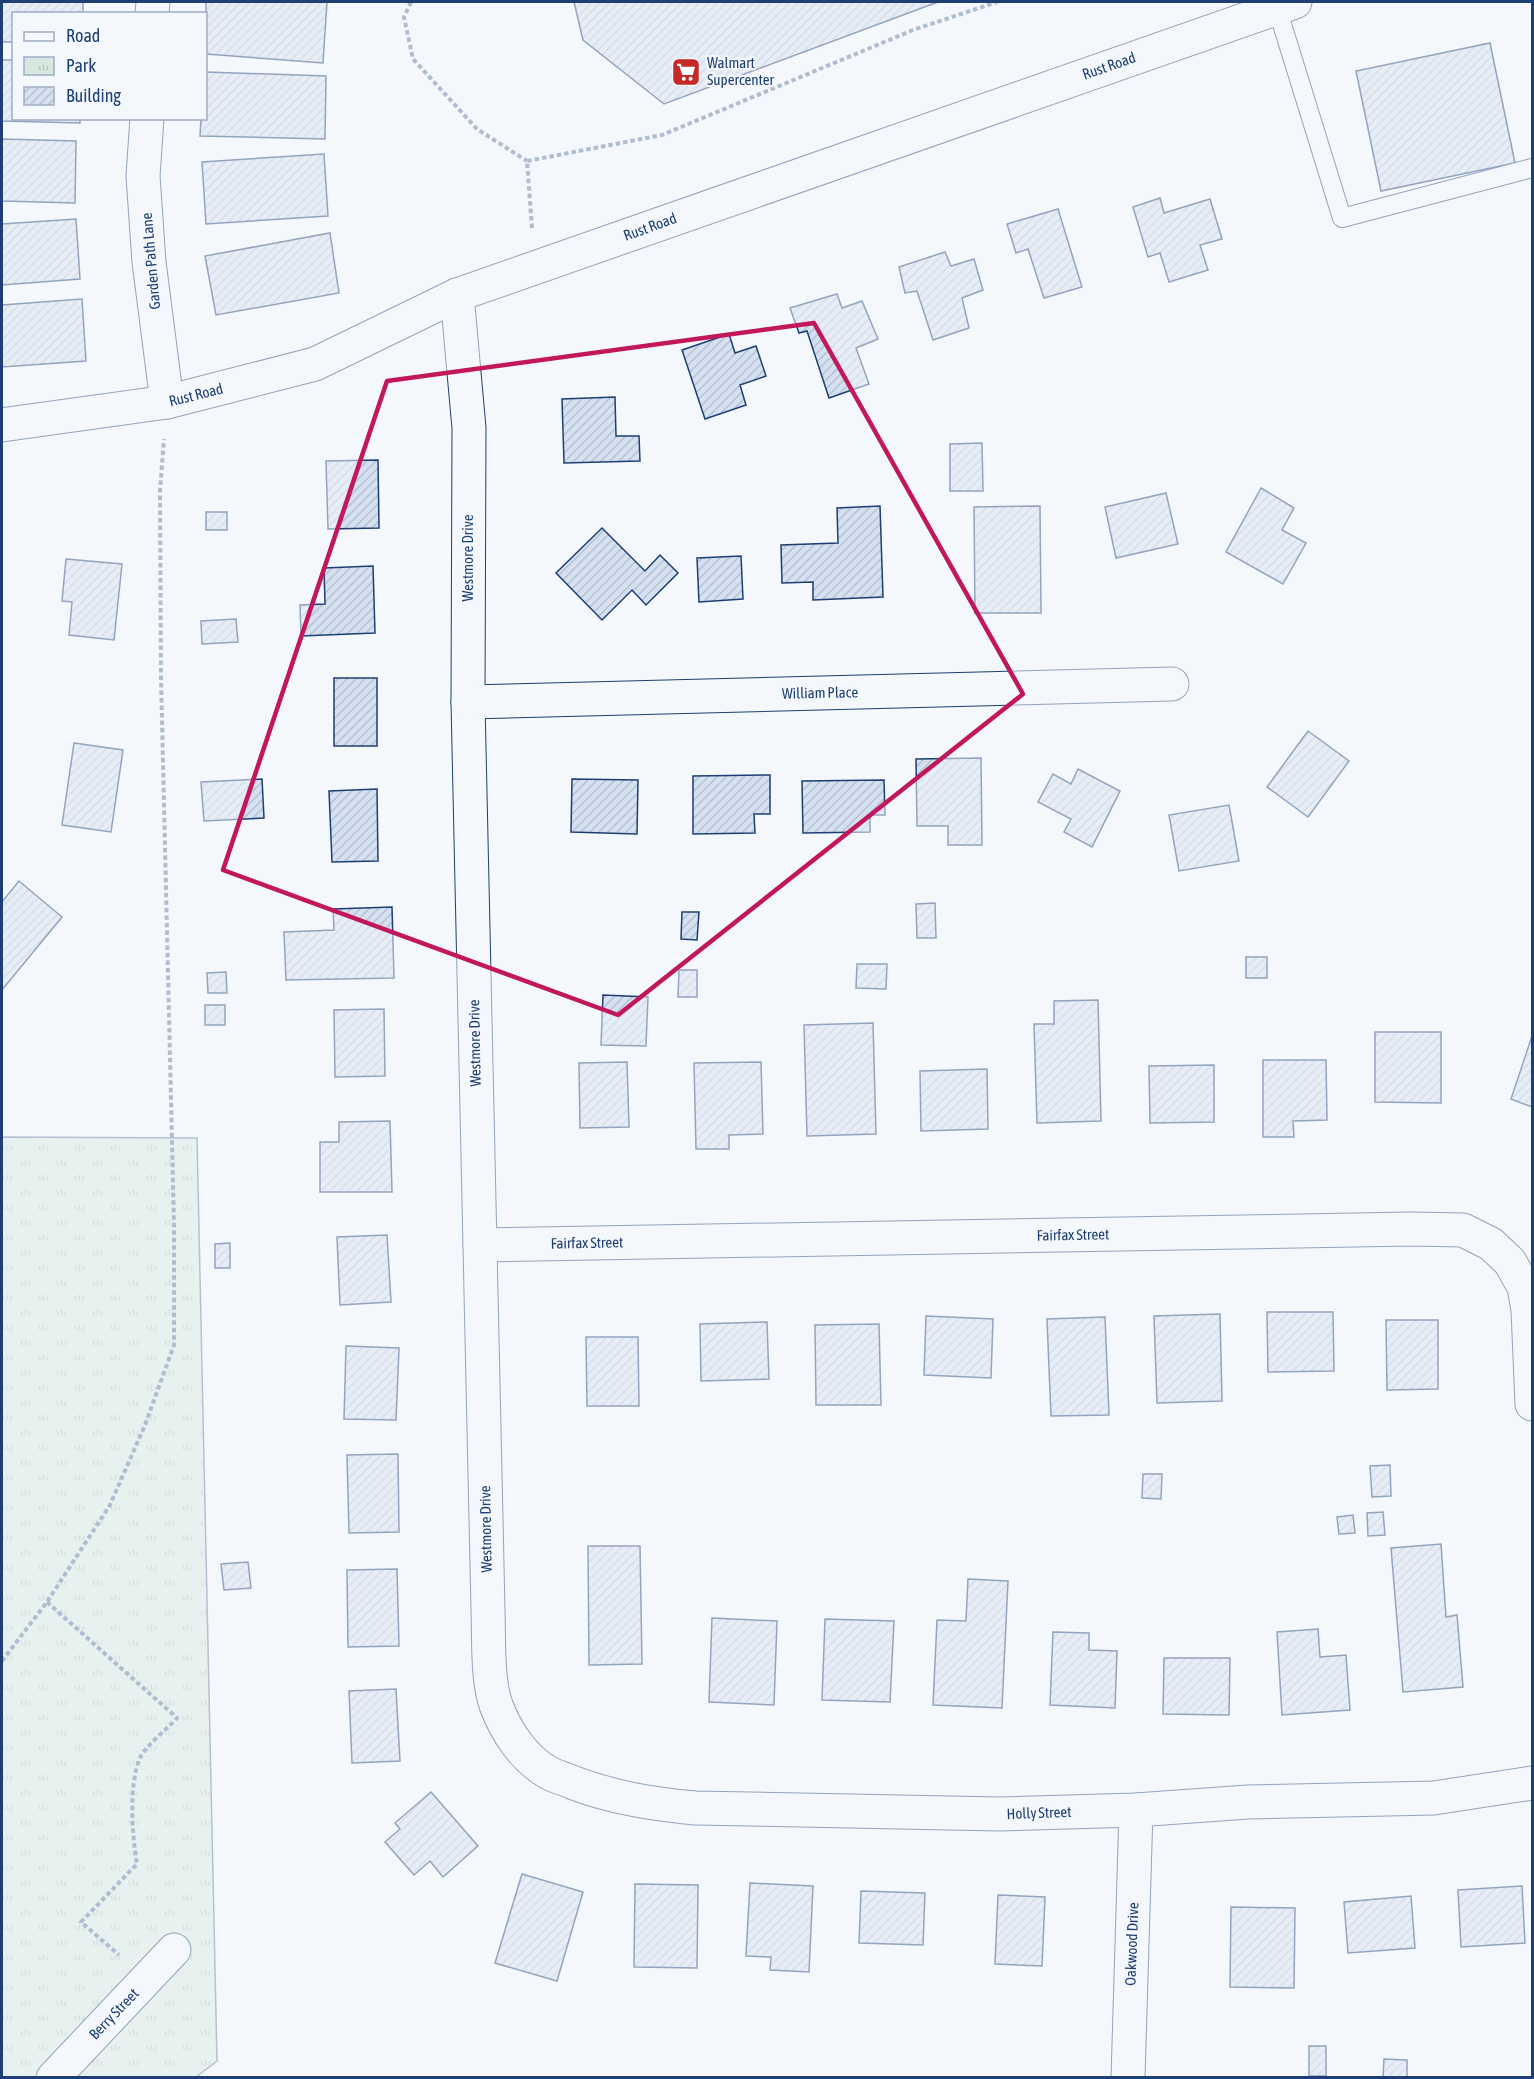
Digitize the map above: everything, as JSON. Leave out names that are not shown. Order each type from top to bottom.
[{"type":"street","name":"Rust Road","points":[[2,425],[167,402],[315,364],[457,295],[1286,5]]},
{"type":"street","name":"Garden Path Lane","points":[[147,120],[143,176],[149,262],[167,402]]},
{"type":"street","name":"Westmore Drive","points":[[457,295],[469,428],[468,702],[488,1610],[492,1688],[496,1705],[508,1732],[522,1751],[548,1773]]},
{"type":"street","name":"William Place","points":[[468,702],[1173,684]]},
{"type":"street","name":"Fairfax Street","points":[[480,1245],[1399,1229],[1463,1230],[1491,1244],[1510,1262],[1524,1287],[1528,1310],[1533,1404]]},
{"type":"street","name":"Holly Street","points":[[548,1773],[601,1793],[651,1804],[695,1808],[1000,1814],[1136,1810],[1248,1802],[1434,1798],[1533,1783]]},
{"type":"street","name":"Oakwood Drive","points":[[1128,2078],[1136,1810]]},
{"type":"street","name":"Berry Street","points":[[53,2078],[174,1950]]},
{"type":"lane","points":[[1286,5],[1342,218],[1533,168]]},
{"type":"path","points":[[411,2],[404,17],[413,59],[477,129],[526,161],[662,135],[913,30],[997,2]]},
{"type":"path","points":[[526,161],[536,267]]},
{"type":"path","points":[[2,1661],[47,1602],[110,1505],[145,1425],[174,1345],[174,1226],[161,677],[160,491],[167,402]]},
{"type":"path","points":[[47,1602],[177,1718],[141,1755],[133,1786],[133,1840],[137,1864],[81,1922],[146,1980]]},
{"type":"highlighted area","points":[[814,323],[1023,694],[618,1015],[223,870],[387,381]]},
{"type":"green space","points":[[2,1137],[197,1138],[217,2061],[196,2077],[2,2078]]},
{"type":"building","points":[[2,2],[83,2],[83,12],[12,12],[12,42],[2,42]]},
{"type":"building","points":[[206,2],[327,2],[323,63],[207,54]]},
{"type":"building","name":"Walmart Supercenter","points":[[574,2],[938,2],[664,104],[583,40]]},
{"type":"building","points":[[1490,43],[1515,163],[1381,191],[1356,71]]},
{"type":"building","points":[[2,60],[12,60],[12,120],[80,120],[80,123],[2,121]]},
{"type":"building","points":[[207,72],[326,76],[325,139],[200,136],[201,120],[207,120]]},
{"type":"building","points":[[2,139],[76,141],[75,203],[2,201]]},
{"type":"building","points":[[324,154],[328,216],[206,224],[202,162]]},
{"type":"building","points":[[1160,198],[1164,213],[1210,199],[1222,239],[1200,245],[1208,270],[1169,282],[1160,253],[1148,257],[1133,207]]},
{"type":"building","points":[[1058,209],[1082,287],[1044,298],[1028,249],[1016,253],[1007,224]]},
{"type":"building","points":[[76,219],[80,279],[2,285],[2,224]]},
{"type":"building","points":[[330,233],[339,293],[216,315],[205,256]]},
{"type":"building","points":[[945,252],[951,266],[974,259],[983,290],[962,298],[969,328],[933,340],[917,291],[905,293],[899,267]]},
{"type":"building","points":[[837,294],[842,308],[862,301],[878,339],[856,348],[869,384],[829,398],[807,331],[799,333],[790,308]]},
{"type":"building","points":[[82,299],[86,361],[2,367],[2,305]]},
{"type":"building","points":[[729,334],[735,353],[756,346],[766,376],[740,385],[746,405],[705,419],[682,350]]},
{"type":"building","points":[[615,397],[616,436],[639,436],[640,461],[564,463],[562,399]]},
{"type":"building","points":[[982,443],[983,491],[950,491],[950,444]]},
{"type":"building","points":[[378,460],[379,528],[328,529],[326,461]]},
{"type":"building","points":[[1261,488],[1294,508],[1282,530],[1306,543],[1283,584],[1226,552]]},
{"type":"building","points":[[1166,493],[1178,544],[1116,558],[1105,507]]},
{"type":"building","points":[[880,506],[883,597],[813,600],[813,582],[782,583],[781,545],[838,543],[837,508]]},
{"type":"building","points":[[1040,506],[1041,613],[975,613],[974,507]]},
{"type":"building","points":[[206,512],[227,512],[227,530],[206,530]]},
{"type":"building","points":[[602,528],[645,571],[660,555],[678,573],[646,605],[632,590],[602,620],[556,573]]},
{"type":"building","points":[[741,556],[743,599],[699,602],[697,558]]},
{"type":"building","points":[[66,559],[122,564],[114,640],[69,635],[72,602],[62,601]]},
{"type":"building","points":[[373,566],[375,633],[301,636],[300,605],[325,604],[324,568]]},
{"type":"building","points":[[236,619],[238,642],[202,644],[201,621]]},
{"type":"building","points":[[334,678],[377,678],[377,746],[334,746]]},
{"type":"building","points":[[1308,731],[1349,761],[1308,817],[1267,787]]},
{"type":"building","points":[[74,743],[123,750],[111,832],[62,825]]},
{"type":"building","points":[[981,758],[982,845],[948,845],[948,826],[917,826],[916,759]]},
{"type":"building","points":[[1078,769],[1120,791],[1092,847],[1064,832],[1071,819],[1038,802],[1053,774],[1071,784]]},
{"type":"building","points":[[770,775],[770,814],[754,814],[755,833],[693,834],[693,776]]},
{"type":"building","points":[[262,779],[264,818],[204,821],[201,782]]},
{"type":"building","points":[[572,779],[638,780],[637,834],[571,832]]},
{"type":"building","points":[[884,780],[885,815],[870,815],[870,832],[803,833],[802,781]]},
{"type":"building","points":[[377,789],[378,861],[332,862],[329,791]]},
{"type":"building","points":[[1229,805],[1239,861],[1179,871],[1169,815]]},
{"type":"building","points":[[19,881],[62,917],[2,990],[2,902]]},
{"type":"building","points":[[935,903],[936,938],[917,938],[916,904]]},
{"type":"building","points":[[392,907],[394,978],[286,980],[284,932],[334,930],[333,909]]},
{"type":"building","points":[[682,912],[699,912],[697,940],[681,939]]},
{"type":"building","points":[[1246,957],[1267,957],[1267,978],[1246,978]]},
{"type":"building","points":[[857,964],[887,964],[886,989],[856,988]]},
{"type":"building","points":[[679,970],[697,970],[697,997],[678,997]]},
{"type":"building","points":[[226,972],[227,993],[208,993],[207,973]]},
{"type":"building","points":[[603,995],[648,997],[646,1046],[601,1045]]},
{"type":"building","points":[[1098,1000],[1101,1121],[1037,1123],[1034,1024],[1054,1024],[1054,1001]]},
{"type":"building","points":[[205,1005],[225,1005],[225,1025],[205,1025]]},
{"type":"building","points":[[384,1009],[385,1076],[335,1077],[334,1010]]},
{"type":"building","points":[[873,1023],[876,1134],[807,1136],[804,1025]]},
{"type":"building","points":[[1375,1032],[1441,1032],[1441,1103],[1375,1102]]},
{"type":"building","points":[[1532,1036],[1532,1107],[1511,1099]]},
{"type":"building","points":[[1263,1060],[1326,1060],[1327,1120],[1293,1121],[1294,1137],[1263,1137]]},
{"type":"building","points":[[627,1062],[629,1127],[580,1128],[579,1063]]},
{"type":"building","points":[[761,1062],[763,1134],[729,1135],[729,1149],[696,1149],[694,1063]]},
{"type":"building","points":[[1214,1065],[1214,1122],[1150,1123],[1149,1066]]},
{"type":"building","points":[[987,1069],[988,1129],[921,1131],[920,1071]]},
{"type":"building","points":[[390,1121],[392,1192],[320,1192],[320,1142],[339,1142],[339,1122]]},
{"type":"building","points":[[387,1235],[391,1302],[340,1305],[337,1237]]},
{"type":"building","points":[[230,1243],[230,1268],[215,1268],[215,1244]]},
{"type":"building","points":[[1267,1312],[1333,1312],[1334,1371],[1268,1372]]},
{"type":"building","points":[[1220,1314],[1222,1401],[1157,1403],[1154,1316]]},
{"type":"building","points":[[926,1316],[993,1319],[991,1378],[924,1375]]},
{"type":"building","points":[[1105,1317],[1109,1415],[1051,1416],[1047,1319]]},
{"type":"building","points":[[1386,1320],[1438,1320],[1438,1389],[1387,1390]]},
{"type":"building","points":[[767,1322],[769,1379],[701,1381],[700,1324]]},
{"type":"building","points":[[879,1324],[881,1405],[816,1405],[815,1325]]},
{"type":"building","points":[[586,1337],[638,1337],[639,1406],[587,1406]]},
{"type":"building","points":[[346,1346],[399,1348],[396,1420],[344,1419]]},
{"type":"building","points":[[398,1454],[399,1532],[349,1533],[347,1455]]},
{"type":"building","points":[[1390,1465],[1391,1496],[1372,1497],[1370,1466]]},
{"type":"building","points":[[1143,1474],[1162,1474],[1161,1499],[1142,1498]]},
{"type":"building","points":[[1383,1512],[1385,1535],[1368,1536],[1367,1513]]},
{"type":"building","points":[[1353,1515],[1355,1533],[1339,1534],[1337,1517]]},
{"type":"building","points":[[1441,1544],[1446,1617],[1457,1615],[1463,1687],[1403,1692],[1391,1548]]},
{"type":"building","points":[[588,1546],[640,1546],[642,1664],[589,1665]]},
{"type":"building","points":[[248,1562],[251,1588],[224,1590],[221,1564]]},
{"type":"building","points":[[397,1569],[399,1646],[348,1647],[347,1570]]},
{"type":"building","points":[[968,1579],[1008,1581],[1002,1708],[933,1705],[937,1620],[966,1621]]},
{"type":"building","points":[[712,1618],[777,1621],[774,1705],[709,1702]]},
{"type":"building","points":[[825,1619],[894,1621],[890,1702],[822,1700]]},
{"type":"building","points":[[1318,1629],[1320,1657],[1346,1655],[1350,1710],[1282,1715],[1277,1632]]},
{"type":"building","points":[[1053,1632],[1089,1633],[1089,1650],[1117,1651],[1115,1708],[1050,1705]]},
{"type":"building","points":[[1164,1658],[1230,1658],[1229,1715],[1163,1714]]},
{"type":"building","points":[[396,1689],[400,1761],[352,1763],[349,1691]]},
{"type":"building","points":[[431,1792],[478,1846],[443,1877],[430,1861],[414,1875],[385,1842],[400,1829],[395,1823]]},
{"type":"building","points":[[522,1874],[583,1892],[557,1981],[495,1963]]},
{"type":"building","points":[[750,1883],[813,1886],[809,1972],[770,1970],[771,1957],[746,1956]]},
{"type":"building","points":[[635,1884],[698,1885],[697,1968],[634,1967]]},
{"type":"building","points":[[1522,1886],[1525,1943],[1461,1947],[1458,1890]]},
{"type":"building","points":[[861,1891],[925,1893],[923,1945],[859,1943]]},
{"type":"building","points":[[998,1895],[1045,1897],[1042,1966],[995,1964]]},
{"type":"building","points":[[1411,1896],[1415,1948],[1348,1953],[1344,1902]]},
{"type":"building","points":[[1231,1907],[1295,1908],[1294,1988],[1230,1987]]},
{"type":"building","points":[[1309,2046],[1326,2046],[1326,2076],[1309,2076]]},
{"type":"building","points":[[1384,2059],[1407,2060],[1407,2078],[1383,2078]]},
{"type":"place","name":"Walmart Supercenter","points":[[686,72]]}]
